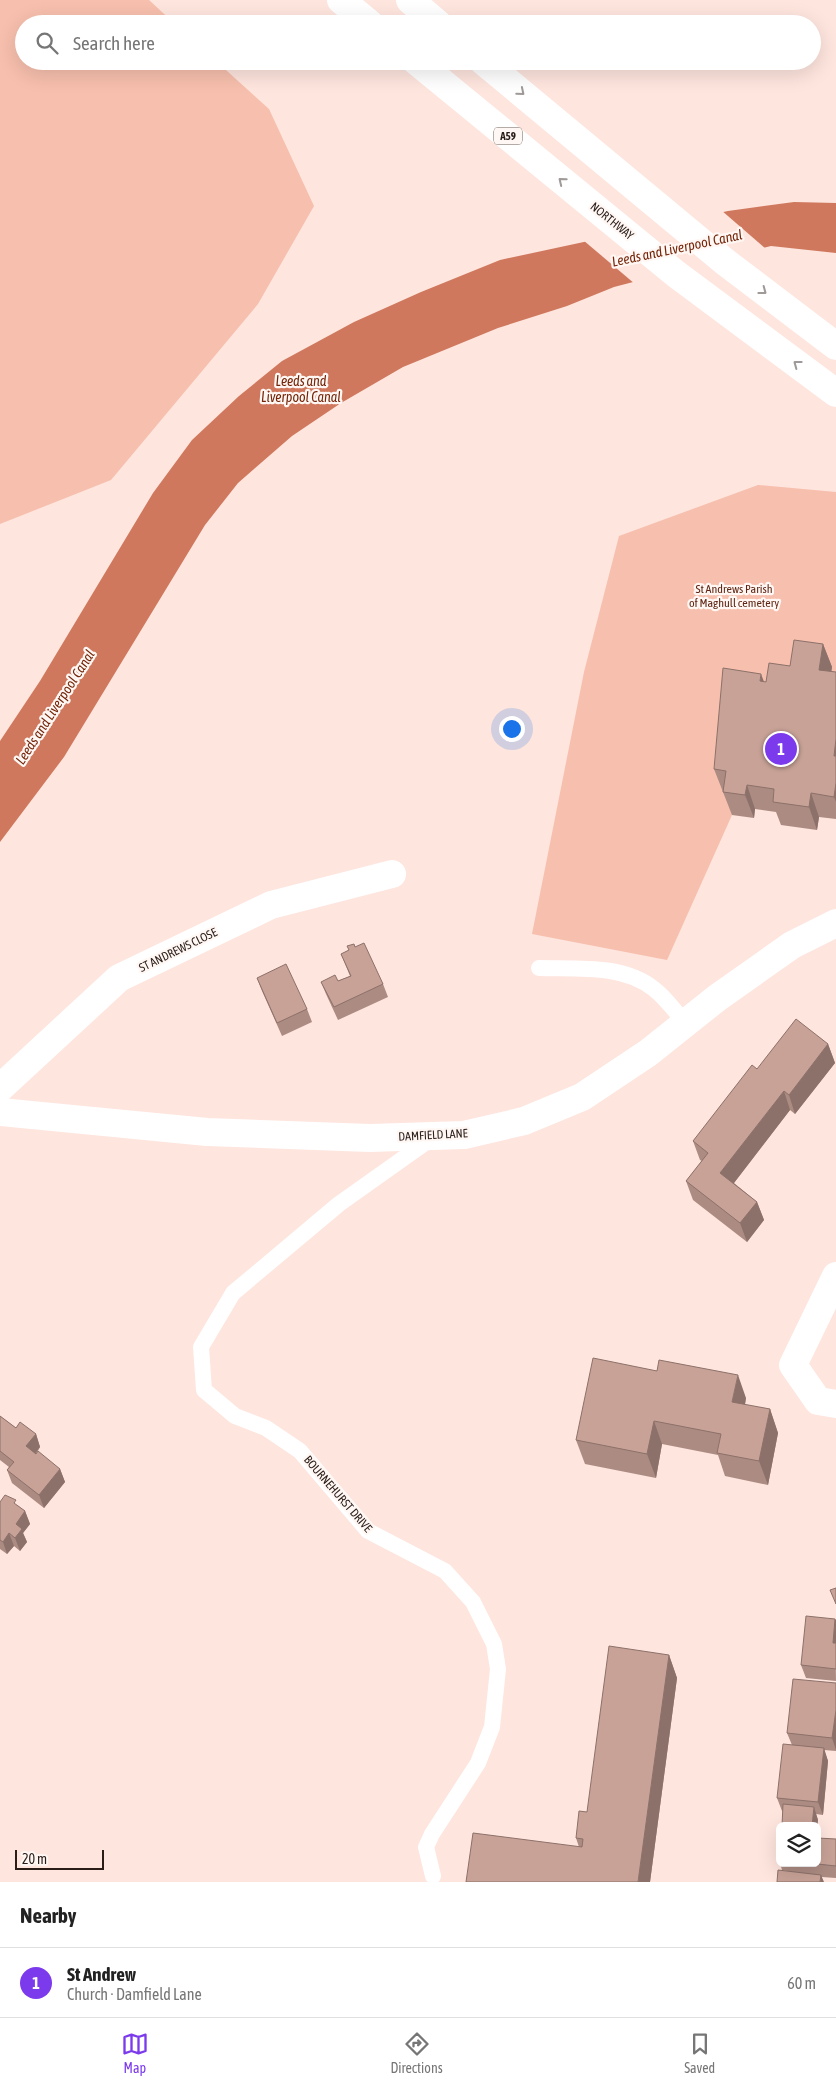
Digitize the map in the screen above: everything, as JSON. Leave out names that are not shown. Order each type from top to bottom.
[{"type":"main road","points":[[341,0],[359,15]]},
{"type":"main road","points":[[410,0],[428,15]]},
{"type":"main road","name":"NORTHWAY","points":[[427,70],[676,274],[836,393]]},
{"type":"main road","points":[[495,70],[724,261],[836,346]]},
{"type":"main road","name":"ST ANDREWS CLOSE","points":[[0,1088],[119,978],[271,905],[392,874]]},
{"type":"main road","name":"DAMFIELD LANE","points":[[0,1112],[208,1132],[370,1138],[464,1135],[524,1121],[582,1097],[648,1053],[792,945],[836,923]]},
{"type":"main road","points":[[836,1276],[793,1365],[818,1401],[836,1404]]},
{"type":"lane","points":[[539,968],[612,971],[636,977],[654,989],[686,1023]]},
{"type":"lane","name":"BOURNEHURST DRIVE","points":[[433,1876],[426,1847],[432,1834],[478,1763],[492,1727],[498,1669],[494,1644],[473,1602],[445,1571],[368,1531],[300,1451],[266,1428],[235,1416],[204,1390],[201,1347],[233,1293],[340,1204],[436,1136]]},
{"type":"green space","points":[[0,0],[149,0],[165,15],[15,15],[15,70],[226,70],[269,109],[314,206],[258,304],[111,480],[0,524]]},
{"type":"green space","name":"St Andrews Parish of Maghull cemetery","points":[[758,485],[836,492],[836,694],[723,792],[735,794],[732,815],[667,960],[532,934],[584,672],[619,536]]},
{"type":"water","name":"Leeds and Liverpool Canal","points":[[794,202],[836,203],[836,253],[771,246],[614,287],[567,306],[498,328],[403,367],[341,403],[292,436],[238,483],[205,525],[64,757],[0,842],[0,741],[40,681],[153,493],[192,440],[239,396],[282,361],[354,322],[500,260],[728,211]]},
{"type":"pier","points":[[721,210],[766,249],[635,284],[583,240]]},
{"type":"building","points":[[794,640],[823,644],[819,670],[836,672],[836,739],[834,756],[836,756],[836,783],[834,797],[811,793],[809,807],[773,802],[774,789],[747,785],[745,795],[723,792],[726,771],[714,769],[723,668],[761,674],[760,681],[766,682],[769,663],[790,666]]},
{"type":"building","points":[[364,943],[383,984],[334,1007],[321,982],[335,975],[338,981],[351,976],[341,954],[349,950],[347,946],[354,944],[355,947]]},
{"type":"building","points":[[286,964],[307,1009],[277,1023],[257,978]]},
{"type":"building","points":[[796,1019],[828,1044],[789,1095],[784,1091],[720,1173],[757,1202],[740,1223],[686,1181],[708,1153],[693,1141],[752,1065],[757,1069]]},
{"type":"building","points":[[593,1358],[657,1371],[659,1360],[738,1375],[732,1402],[770,1409],[759,1461],[717,1453],[721,1434],[654,1421],[647,1454],[576,1440]]},
{"type":"building","points":[[0,1416],[16,1428],[20,1422],[36,1434],[26,1446],[36,1454],[38,1451],[60,1469],[39,1495],[7,1470],[14,1462],[0,1451]]},
{"type":"building","points":[[5,1495],[16,1500],[14,1503],[25,1511],[16,1524],[22,1529],[15,1538],[9,1533],[3,1542],[0,1540],[0,1502]]},
{"type":"building","points":[[836,1588],[836,1604],[830,1590]]},
{"type":"building","points":[[806,1616],[835,1619],[833,1643],[836,1643],[836,1669],[801,1665]]},
{"type":"building","points":[[609,1646],[669,1655],[638,1882],[466,1882],[473,1833],[582,1847],[583,1839],[576,1838],[579,1811],[587,1812]]},
{"type":"building","points":[[793,1679],[836,1683],[836,1710],[832,1738],[787,1733]]},
{"type":"building","points":[[783,1744],[824,1748],[818,1802],[777,1798]]},
{"type":"building","points":[[783,1804],[814,1807],[812,1822],[782,1822]]},
{"type":"building","points":[[821,1838],[836,1839],[836,1866],[821,1864]]},
{"type":"building","points":[[778,1870],[821,1875],[820,1882],[777,1882]]},
{"type":"place","name":"St Andrew","points":[[781,749]]}]
